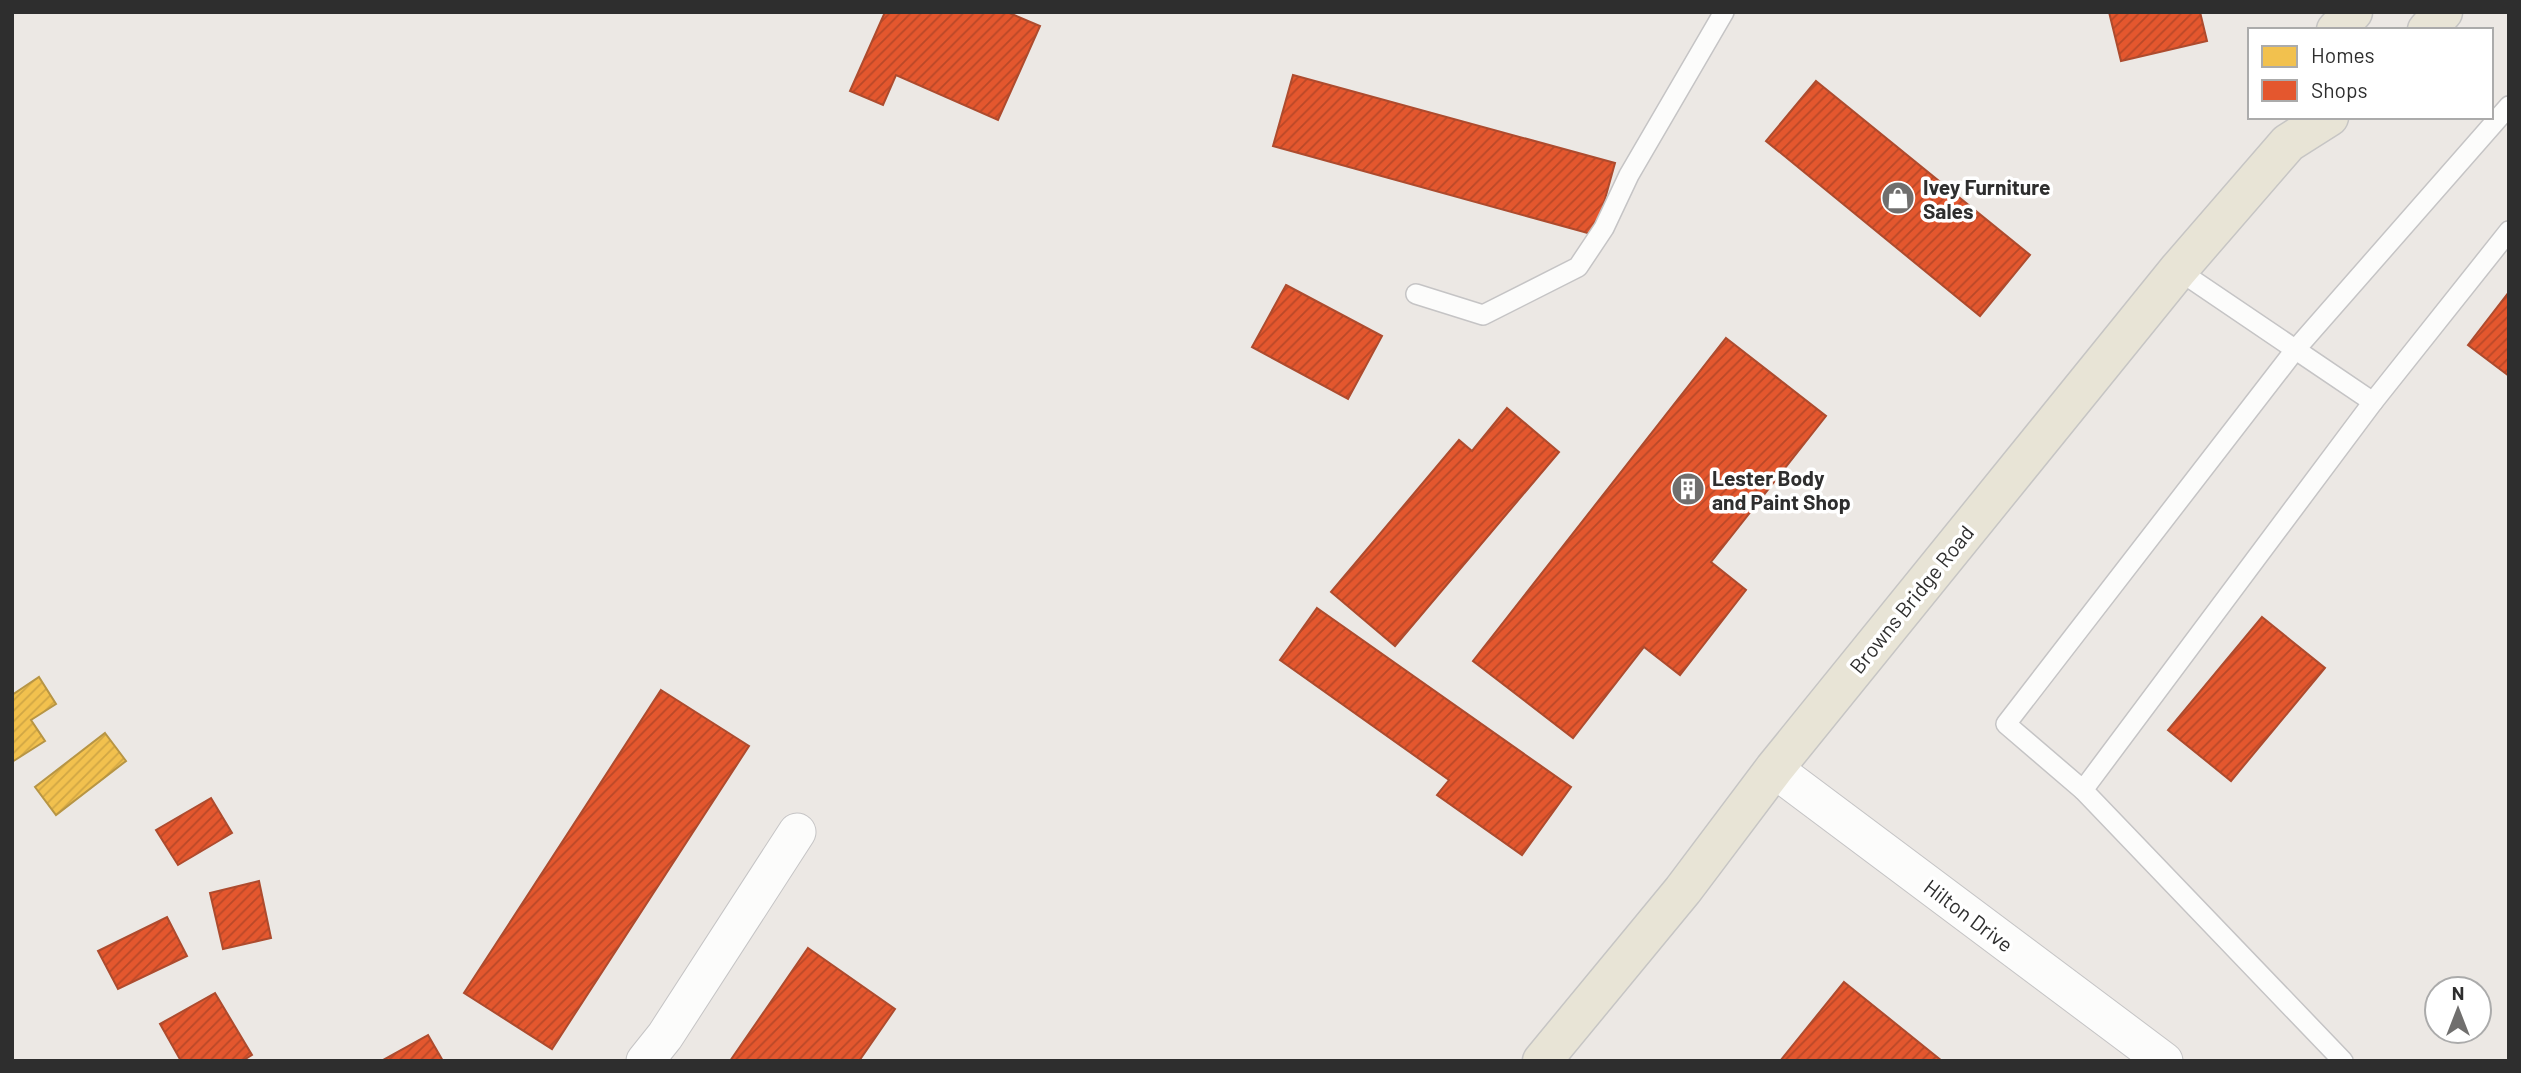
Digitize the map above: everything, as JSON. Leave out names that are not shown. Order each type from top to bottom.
[{"type":"main road","points":[[2338,28],[2353,12]]},
{"type":"main road","points":[[2429,28],[2444,12]]},
{"type":"main road","name":"Browns Bridge Road","points":[[1542,1061],[1683,890],[1774,769],[2292,130],[2323,119]]},
{"type":"street","name":"Hilton Drive","points":[[1774,769],[2164,1061]]},
{"type":"street","points":[[645,1061],[665,1036],[797,831]]},
{"type":"lane","points":[[1416,294],[1483,315],[1578,267],[1604,228],[1629,175],[1724,12]]},
{"type":"lane","points":[[2343,1061],[2083,790],[2006,724],[2295,350],[2509,106]]},
{"type":"lane","points":[[2083,790],[2373,402],[2509,231]]},
{"type":"lane","points":[[2178,270],[2373,402]]},
{"type":"building: Homes","points":[[39,677],[56,704],[31,720],[45,741],[12,762],[12,695]]},
{"type":"building: Homes","points":[[105,733],[126,761],[56,815],[35,787]]},
{"type":"building: Shops","points":[[885,12],[1007,12],[1040,26],[998,120],[896,75],[883,105],[850,91]]},
{"type":"building: Shops","points":[[2109,12],[2200,12],[2207,41],[2121,61]]},
{"type":"building: Shops","points":[[1293,75],[1615,163],[1595,235],[1273,146]]},
{"type":"building: Shops","name":"Ivey Furniture Sales","points":[[1816,81],[2030,255],[1980,316],[1766,141]]},
{"type":"building: Shops","points":[[1286,285],[1382,336],[1348,399],[1252,347]]},
{"type":"building: Shops","points":[[2509,292],[2509,376],[2468,345]]},
{"type":"building: Shops","name":"Lester Body and Paint Shop","points":[[1726,338],[1826,416],[1711,562],[1746,590],[1680,675],[1644,647],[1573,738],[1473,661]]},
{"type":"building: Shops","points":[[1507,408],[1559,452],[1395,646],[1331,592],[1459,440],[1472,451]]},
{"type":"building: Shops","points":[[1317,608],[1571,787],[1522,855],[1437,795],[1449,780],[1280,660]]},
{"type":"building: Shops","points":[[2262,617],[2325,668],[2231,781],[2168,730]]},
{"type":"building: Shops","points":[[661,690],[749,746],[552,1049],[464,993]]},
{"type":"building: Shops","points":[[211,798],[232,833],[178,865],[156,830]]},
{"type":"building: Shops","points":[[259,881],[271,938],[223,949],[210,893]]},
{"type":"building: Shops","points":[[167,917],[187,956],[118,989],[98,951]]},
{"type":"building: Shops","points":[[808,948],[895,1009],[859,1061],[730,1061]]},
{"type":"building: Shops","points":[[1844,982],[1942,1061],[1780,1061]]},
{"type":"building: Shops","points":[[215,993],[252,1055],[242,1061],[181,1061],[160,1024]]},
{"type":"building: Shops","points":[[428,1035],[443,1061],[381,1061]]},
{"type":"place","name":"Ivey Furniture Sales","points":[[1898,198]]},
{"type":"place","name":"Lester Body and Paint Shop","points":[[1688,489]]}]
